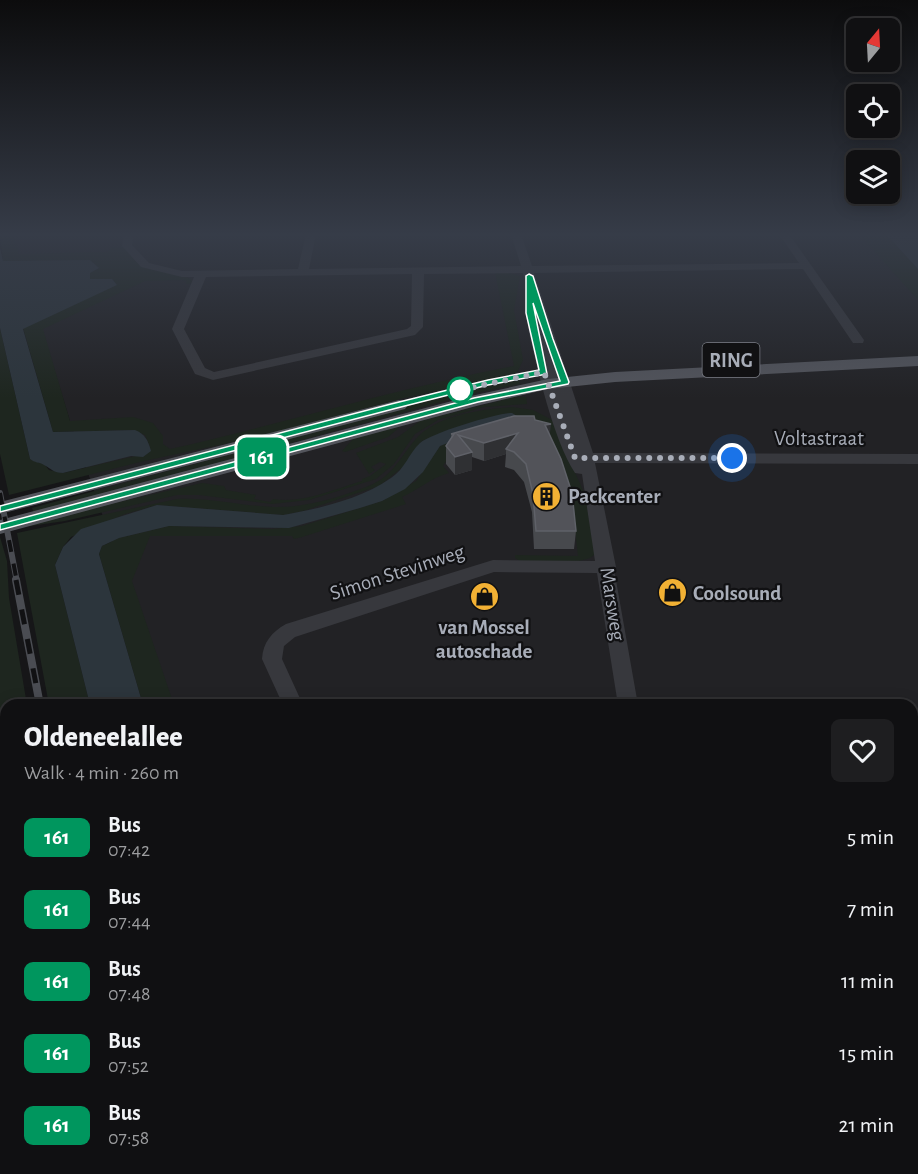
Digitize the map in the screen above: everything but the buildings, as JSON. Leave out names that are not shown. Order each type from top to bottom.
[{"type":"main road","name":"RING","points":[[0,508],[488,383],[918,351]]},
{"type":"main road","name":"RING","points":[[0,527],[477,400],[554,377],[615,377],[918,361]]},
{"type":"street","points":[[195,289],[178,329],[200,371],[213,376],[411,332],[417,327],[417,289]]},
{"type":"street","name":"Marsweg","points":[[533,289],[548,339],[554,377],[568,401],[581,458],[595,503],[627,699]]},
{"type":"street","points":[[822,289],[858,340]]},
{"type":"street","name":"Voltastraat","points":[[581,458],[918,459]]},
{"type":"street","name":"Simon Stevinweg","points":[[290,699],[272,659],[272,653],[278,639],[293,629],[493,566],[607,567]]},
{"type":"shaded area","points":[[0,289],[109,289],[23,329],[53,432],[135,430],[144,436],[151,451],[143,457],[131,456],[63,473],[55,472],[30,459],[0,328]]},
{"type":"shaded area","points":[[29,289],[918,289],[918,699],[166,699],[70,421]]},
{"type":"shaded area","points":[[107,289],[128,289],[43,329],[70,421],[133,417],[153,423],[163,436],[163,444],[170,449],[427,385],[514,366],[498,289],[518,289],[514,310],[523,360],[517,373],[400,399],[267,435],[144,461],[9,495],[0,454],[0,328],[30,459],[45,465],[49,470],[63,473],[144,454],[150,447],[145,435],[134,430],[53,432],[23,328]]},
{"type":"shaded area","points":[[908,289],[918,289],[918,300]]},
{"type":"shaded area","points":[[519,380],[520,384],[467,395],[34,513],[32,508],[464,391]]},
{"type":"shaded area","points":[[515,397],[526,397],[527,404],[484,407],[438,420],[415,434],[394,464],[376,479],[309,500],[272,504],[199,495],[177,495],[65,521],[30,526],[29,523],[202,483],[224,486],[226,490],[256,495],[254,499],[270,502],[273,499],[307,498],[362,481],[370,476],[386,464],[380,462],[371,467],[375,470],[369,474],[356,453],[398,437],[420,421]]},
{"type":"shaded area","points":[[512,407],[533,410],[552,420],[585,495],[595,554],[581,561],[571,562],[520,561],[515,558],[515,555],[578,556],[573,513],[545,439],[454,448],[443,466],[449,473],[402,497],[406,504],[294,539],[292,536],[150,536],[132,581],[172,699],[141,699],[99,554],[102,546],[119,538],[169,526],[272,529],[302,526],[382,501],[416,481],[440,446],[507,413],[422,441],[403,467],[379,486],[303,511],[283,515],[157,505],[125,514],[71,537],[63,547],[55,565],[88,699],[48,699],[17,533],[177,499],[201,499],[273,507],[320,502],[355,491],[383,478],[415,440],[434,425],[460,415],[487,409]]},
{"type":"shaded area","points":[[512,413],[517,416],[440,446],[423,472],[405,489],[382,501],[289,528],[169,526],[119,538],[102,546],[99,554],[141,699],[88,699],[55,565],[63,547],[81,529],[157,505],[283,515],[325,506],[366,492],[391,478],[400,470],[416,447],[427,439],[465,424]]},
{"type":"shaded area","points":[[400,427],[388,437],[345,452],[342,451],[355,437]]},
{"type":"shaded area","points":[[0,537],[7,561],[9,598],[26,699],[0,699]]},
{"type":"railway","points":[[0,493],[17,582]]},
{"type":"railway","points":[[16,580],[39,699]]},
{"type":"bus line","name":"161","points":[[0,508],[395,406],[544,372],[530,313],[529,289]]},
{"type":"bus line","name":"161","points":[[0,527],[477,400],[565,382],[548,339],[533,289]]},
{"type":"place","name":"Packcenter","points":[[547,496]]},
{"type":"place","name":"Coolsound","points":[[672,593]]},
{"type":"place","name":"van Mossel autoschade","points":[[484,596]]},
{"type":"route","points":[[460,390],[451,392],[544,372],[575,458],[732,458]]}]
